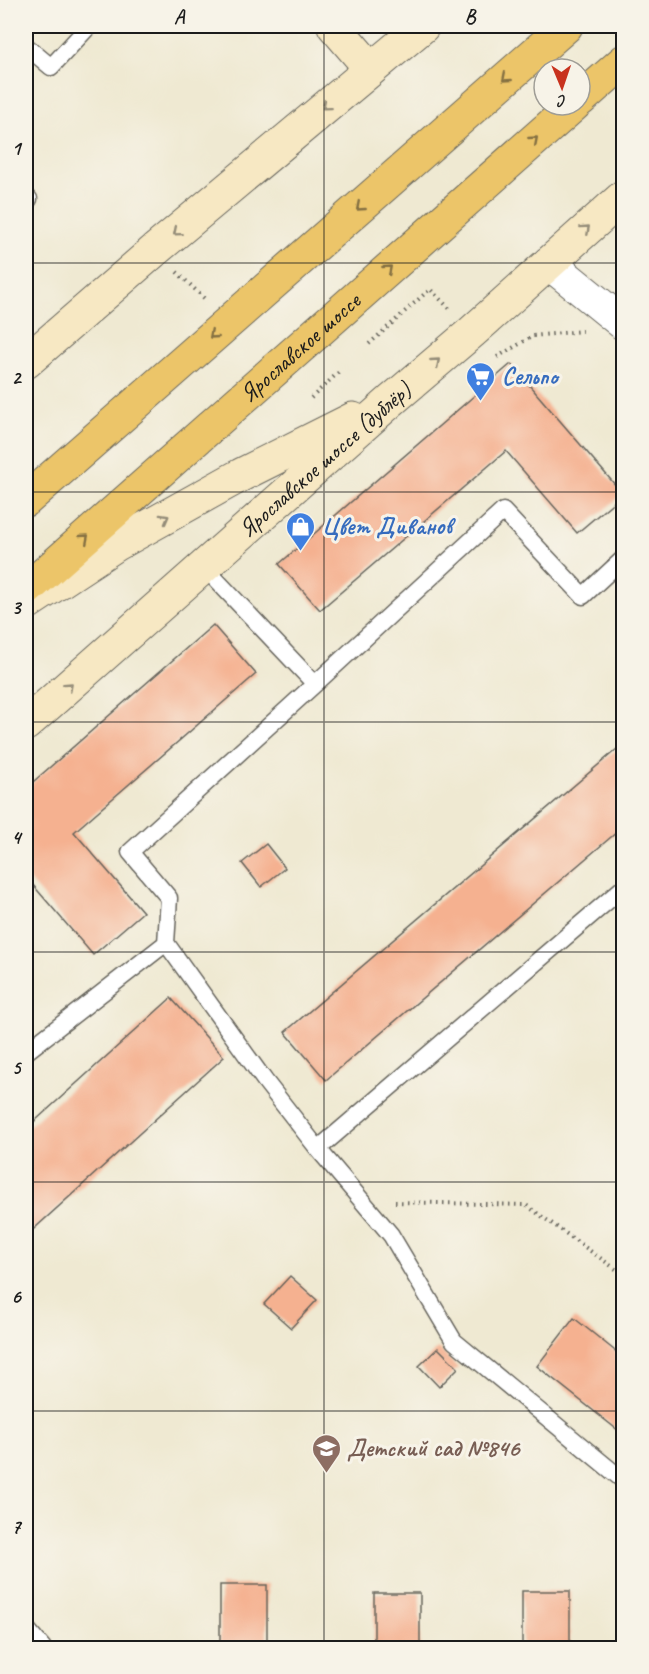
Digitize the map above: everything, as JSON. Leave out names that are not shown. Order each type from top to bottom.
[{"type":"main road","points":[[26,500],[566,26]]},
{"type":"main road","points":[[592,89],[624,61]]},
{"type":"main road","name":"Ярославское шоссе","points":[[26,590],[560,117]]},
{"type":"street","points":[[334,26],[371,69]]},
{"type":"street","points":[[26,362],[155,250],[423,26]]},
{"type":"street","name":"Ярославское шоссе (дублёр)","points":[[26,724],[624,196]]},
{"type":"street","points":[[549,263],[617,318]]},
{"type":"street","points":[[26,604],[117,544],[241,475],[392,400]]},
{"type":"lane","points":[[26,46],[51,68],[89,26]]},
{"type":"lane","points":[[26,196],[29,199],[26,203]]},
{"type":"lane","points":[[624,558],[583,596],[503,511],[130,852],[169,898],[166,943],[265,1081],[318,1149],[391,1234],[454,1341],[624,1481]]},
{"type":"lane","points":[[204,567],[315,684]]},
{"type":"lane","points":[[318,1149],[624,887]]},
{"type":"lane","points":[[26,1052],[166,943]]},
{"type":"lane","points":[[26,1628],[43,1648]]},
{"type":"path","points":[[176,271],[208,302],[215,295]]},
{"type":"path","points":[[369,344],[410,310]]},
{"type":"path","points":[[497,357],[533,336],[596,330],[617,318]]},
{"type":"path","points":[[311,398],[340,372]]},
{"type":"path","points":[[364,1202],[526,1205],[624,1275]]},
{"type":"building","points":[[511,364],[623,494],[577,533],[506,451],[320,610],[279,564]]},
{"type":"building","points":[[213,625],[256,674],[74,832],[143,912],[93,955],[26,877],[26,788]]},
{"type":"building","points":[[624,743],[624,826],[326,1080],[285,1032]]},
{"type":"building","points":[[266,844],[285,868],[261,887],[242,863]]},
{"type":"building","points":[[171,998],[224,1057],[26,1236],[26,1129]]},
{"type":"building","points":[[290,1276],[317,1300],[291,1328],[264,1304]]},
{"type":"building","points":[[574,1318],[624,1358],[624,1435],[537,1366]]},
{"type":"building","points":[[438,1348],[458,1368],[439,1387],[419,1366]]},
{"type":"building","points":[[220,1585],[267,1585],[267,1648],[220,1648]]},
{"type":"building","points":[[522,1591],[570,1591],[570,1648],[522,1648]]},
{"type":"building","points":[[374,1593],[420,1593],[420,1648],[374,1648]]},
{"type":"place","name":"Сельпо","points":[[481,402]]},
{"type":"place","name":"Цвет Диванов","points":[[301,552]]},
{"type":"place","name":"Детский сад №846","points":[[326,1474]]}]
